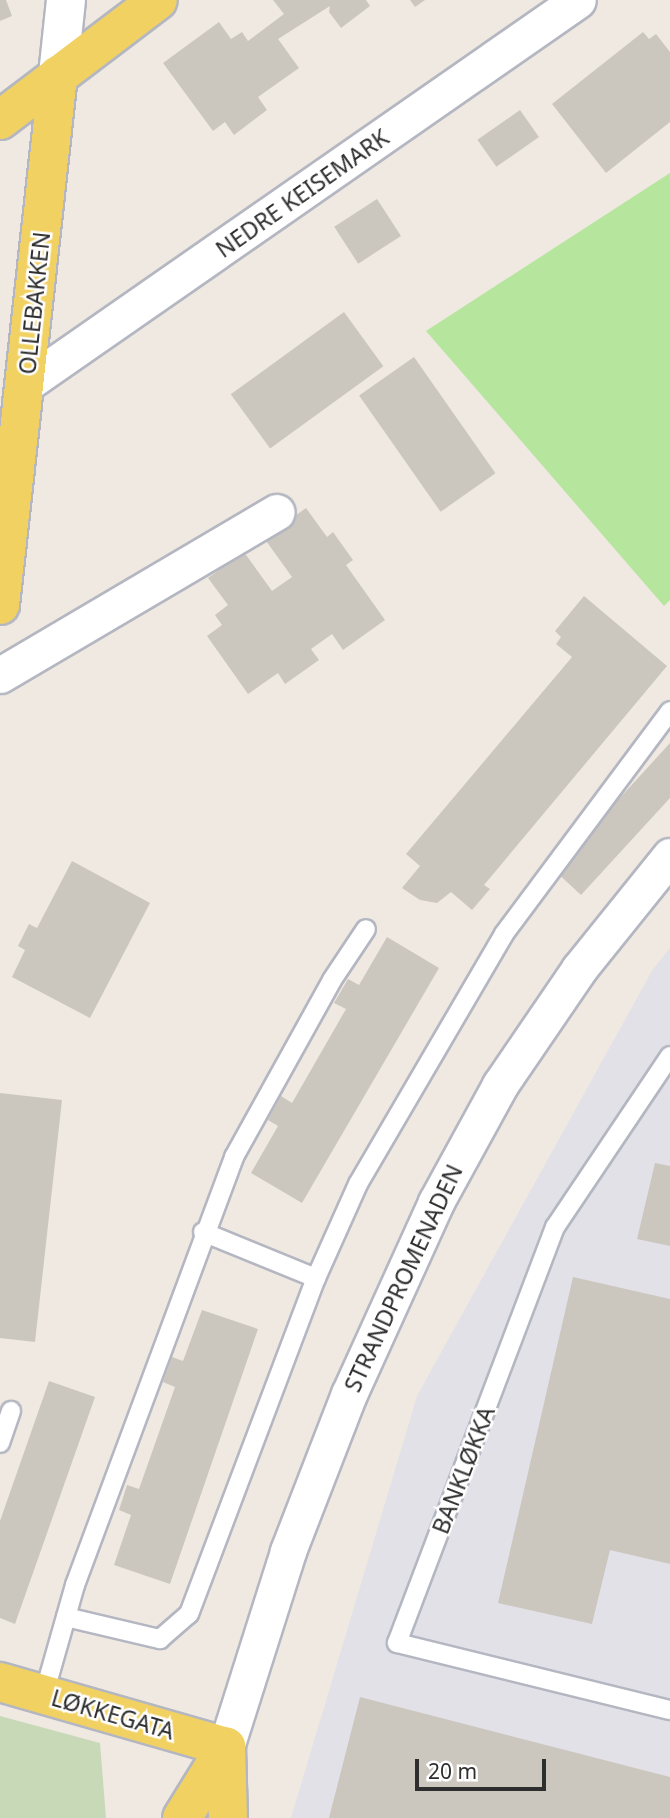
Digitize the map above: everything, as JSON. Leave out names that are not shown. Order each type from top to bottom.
[{"type":"main road","points":[[0,120],[158,0]]},
{"type":"main road","name":"OLLEBAKKEN","points":[[0,605],[58,75]]},
{"type":"main road","name":"LØKKEGATA","points":[[0,1682],[226,1747]]},
{"type":"main road","name":"STRANDPROMENADEN","points":[[183,1818],[226,1747]]},
{"type":"main road","name":"STRANDPROMENADEN","points":[[226,1747],[228,1818]]},
{"type":"street","name":"OLLEBAKKEN","points":[[58,75],[66,0]]},
{"type":"street","name":"NEDRE KEISEMARK","points":[[26,384],[578,0]]},
{"type":"street","points":[[0,676],[277,512]]},
{"type":"street","name":"STRANDPROMENADEN","points":[[226,1747],[288,1551],[349,1394],[436,1202],[500,1085],[579,969],[665,871]]},
{"type":"lane","points":[[66,1617],[160,1639],[189,1614],[316,1278],[358,1184],[504,934],[670,711]]},
{"type":"lane","points":[[44,1694],[66,1617],[203,1232],[234,1157],[332,980],[366,929]]},
{"type":"lane","name":"BANKLØKKA","points":[[670,1056],[555,1227],[397,1643],[670,1710]]},
{"type":"lane","points":[[203,1232],[316,1278]]},
{"type":"lane","points":[[0,1443],[11,1411]]},
{"type":"shaded area","points":[[670,948],[670,1818],[291,1818],[417,1396],[653,969]]},
{"type":"green space","points":[[670,173],[670,600],[664,606],[426,331]]},
{"type":"green space","points":[[0,1716],[100,1743],[106,1818],[0,1818]]},
{"type":"building","points":[[0,0],[6,0],[12,16],[0,21]]},
{"type":"building","points":[[273,0],[366,0],[370,6],[341,28],[329,12],[330,6],[278,39],[299,68],[258,97],[267,110],[234,135],[225,122],[213,131],[163,63],[219,22],[231,39],[242,32],[248,41],[284,14]]},
{"type":"building","points":[[410,0],[425,0],[415,7]]},
{"type":"building","points":[[643,32],[649,39],[656,34],[670,52],[670,122],[606,173],[552,104]]},
{"type":"building","points":[[520,110],[539,137],[496,167],[477,140]]},
{"type":"building","points":[[377,199],[401,236],[358,264],[334,227]]},
{"type":"building","points":[[344,312],[383,366],[270,448],[231,394]]},
{"type":"building","points":[[414,357],[495,473],[441,512],[359,395]]},
{"type":"building","points":[[306,508],[327,537],[333,532],[353,560],[346,565],[385,620],[343,650],[332,634],[311,649],[319,660],[285,684],[278,673],[248,694],[207,636],[222,625],[215,615],[228,605],[208,578],[244,552],[272,591],[292,577],[264,538]]},
{"type":"building","points":[[584,596],[667,666],[484,885],[490,889],[472,910],[451,892],[437,903],[420,900],[402,888],[420,866],[406,854],[572,657],[556,644],[561,637],[555,631]]},
{"type":"building","points":[[670,743],[670,798],[581,895],[554,870]]},
{"type":"building","points":[[72,861],[150,903],[90,1018],[12,977],[25,950],[18,946],[29,924],[37,928]]},
{"type":"building","points":[[387,937],[439,968],[302,1203],[251,1173],[278,1126],[268,1120],[281,1096],[292,1103],[346,1009],[334,1003],[348,979],[359,985]]},
{"type":"building","points":[[0,1093],[62,1100],[35,1342],[0,1338]]},
{"type":"building","points":[[655,1163],[670,1166],[670,1246],[637,1239]]},
{"type":"building","points":[[573,1277],[670,1299],[670,1564],[610,1550],[592,1624],[498,1603]]},
{"type":"building","points":[[202,1310],[258,1329],[170,1584],[114,1565],[131,1515],[119,1510],[127,1485],[139,1489],[175,1387],[163,1382],[172,1357],[183,1361]]},
{"type":"building","points":[[49,1381],[95,1397],[15,1624],[0,1618],[0,1521]]},
{"type":"building","points":[[360,1697],[670,1777],[670,1818],[329,1818]]}]
